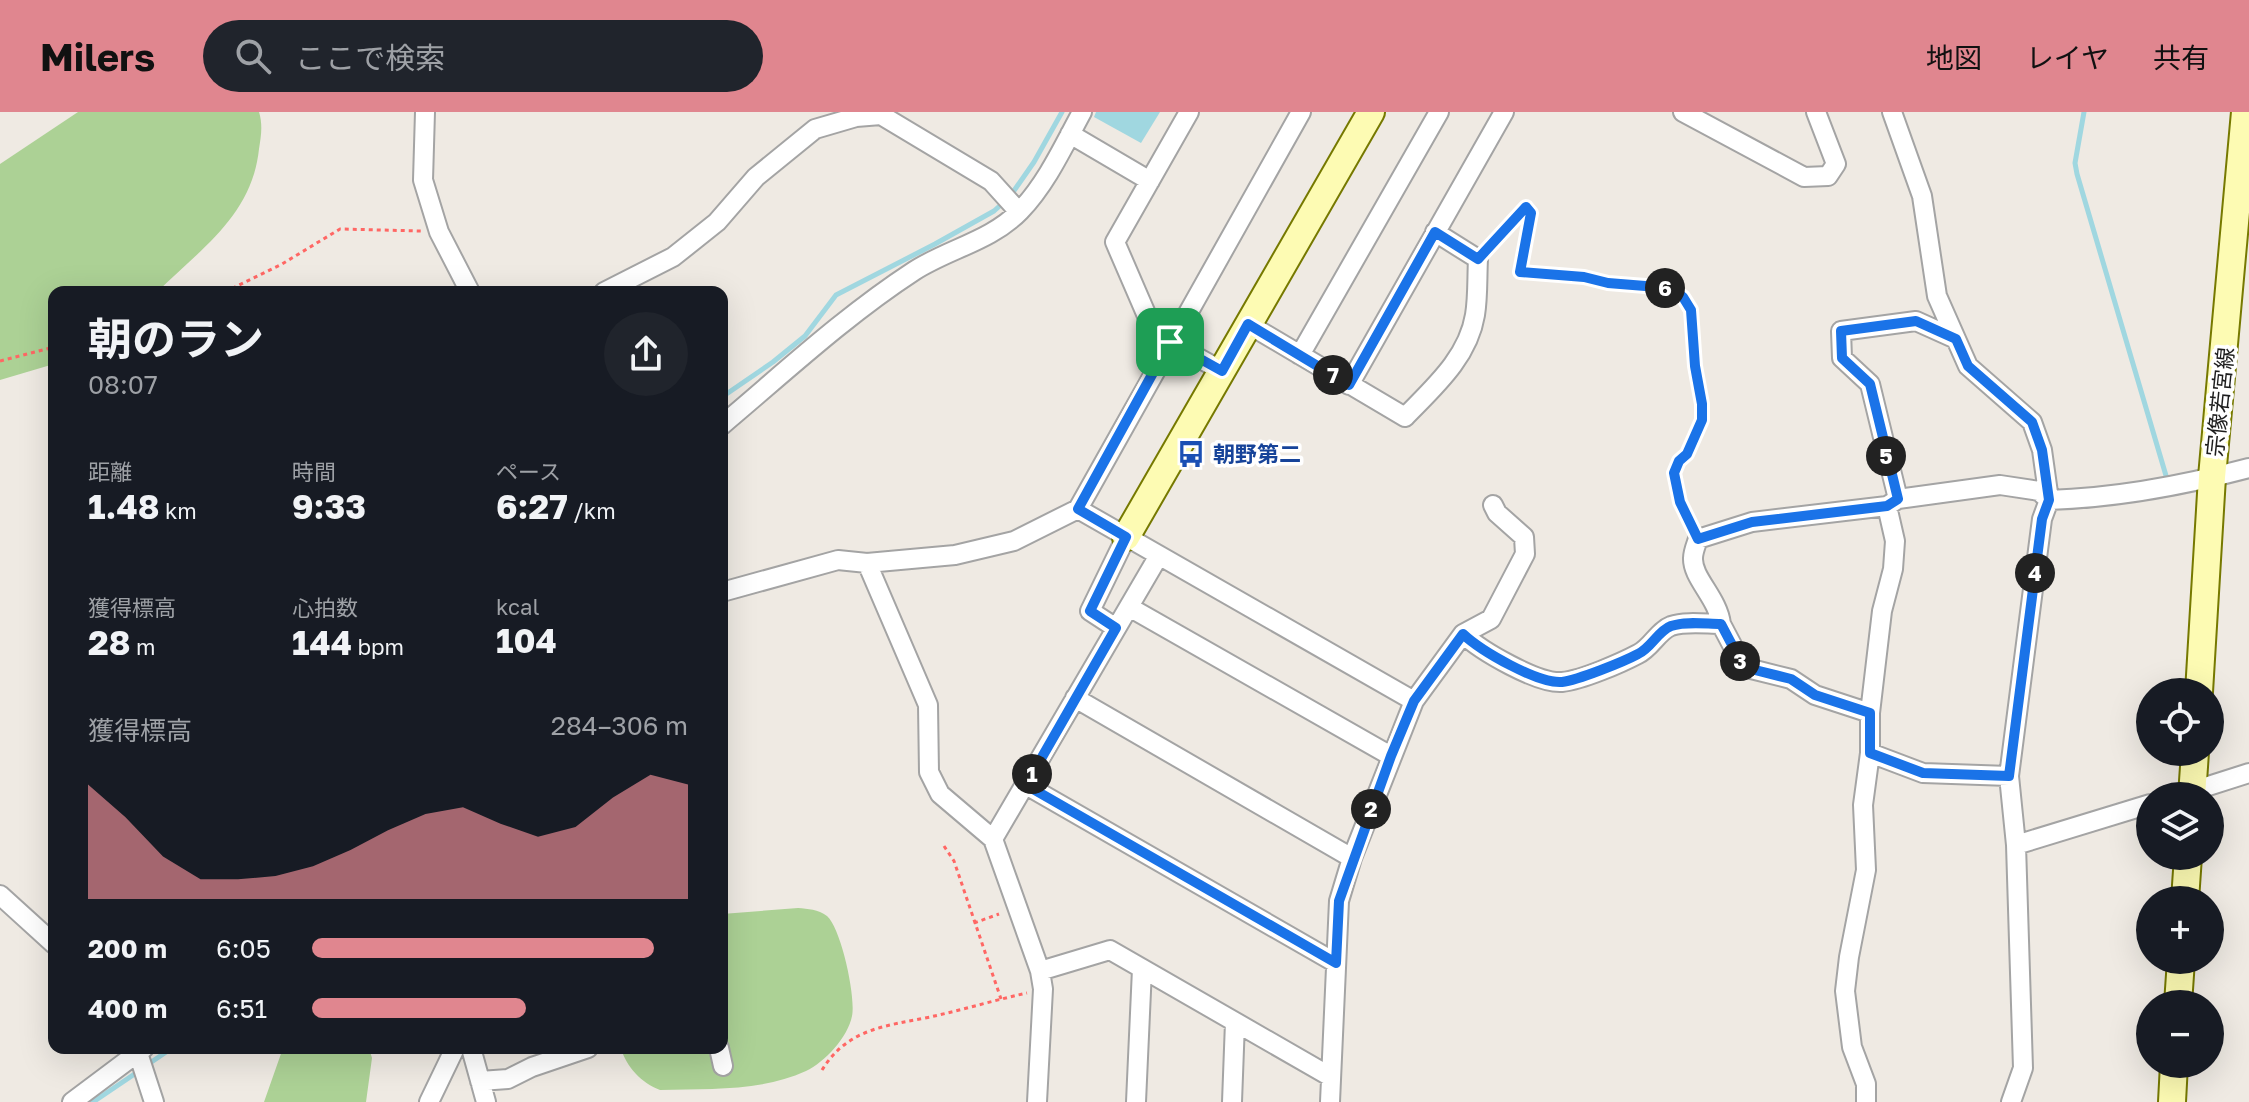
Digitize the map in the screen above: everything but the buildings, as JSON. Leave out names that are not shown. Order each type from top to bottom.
[{"type":"main road","points":[[1126,537],[1371,112]]},
{"type":"main road","name":"宗像若宮線","points":[[2200,678],[2212,477],[2245,112]]},
{"type":"main road","points":[[2172,1102],[2173,1078]]},
{"type":"street","points":[[425,112],[423,180],[439,232],[467,286]]},
{"type":"street","points":[[728,420],[846,319],[917,269],[992,233],[1019,212],[1040,187],[1082,112]]},
{"type":"street","points":[[1189,112],[1115,242],[1166,348],[1222,371]]},
{"type":"street","points":[[728,590],[838,560],[867,563],[955,555],[1014,541],[1078,509],[1301,112]]},
{"type":"street","points":[[1300,355],[1439,112]]},
{"type":"street","points":[[1349,385],[1504,112]]},
{"type":"street","points":[[1683,112],[1804,177],[1816,178],[1828,176],[1836,164],[1816,112]]},
{"type":"street","points":[[1892,112],[1922,196],[1937,296],[1968,366],[2032,422],[2042,450],[2049,500],[2042,519],[2009,776],[2016,845],[2023,1068],[2011,1102]]},
{"type":"street","points":[[616,286],[673,257],[717,222],[756,177],[815,129],[856,117],[882,114],[991,181],[1019,212]]},
{"type":"street","points":[[1070,134],[1150,181]]},
{"type":"street","points":[[1248,324],[1405,417],[1448,373],[1467,341],[1475,316],[1478,259],[1435,232]]},
{"type":"street","points":[[1866,1102],[1866,1084],[1852,1047],[1845,991],[1866,870],[1863,805],[1870,753],[1870,713],[1882,611],[1893,569],[1895,541],[1892,503],[1870,384],[1842,358],[1841,331],[1916,321],[1956,339]]},
{"type":"street","points":[[1870,713],[1815,695],[1791,679],[1751,669],[1741,662],[1721,624],[1719,608],[1696,571],[1692,558],[1698,539],[1752,522],[2000,485],[2039,491],[2049,500],[2078,499],[2249,468]]},
{"type":"street","points":[[1330,1102],[1339,901],[1352,858],[1414,701],[1463,634],[1491,619],[1525,554],[1524,537],[1497,513],[1493,505]]},
{"type":"street","points":[[1078,509],[1414,701]]},
{"type":"street","points":[[1116,628],[1090,611],[1126,537]]},
{"type":"street","points":[[993,839],[1158,557]]},
{"type":"street","points":[[867,563],[928,705],[929,772],[940,794],[993,839],[1042,980],[1037,1102]]},
{"type":"street","points":[[1129,607],[1391,756]]},
{"type":"street","points":[[1463,634],[1476,646],[1509,664],[1548,681],[1564,682],[1641,653],[1666,628],[1721,624]]},
{"type":"street","points":[[1075,698],[1352,858]]},
{"type":"street","points":[[1870,753],[1923,773],[2009,776]]},
{"type":"street","points":[[2222,782],[2249,773]]},
{"type":"street","points":[[1026,785],[1336,963]]},
{"type":"street","points":[[2016,845],[2136,808]]},
{"type":"street","points":[[0,895],[48,939]]},
{"type":"street","points":[[1042,980],[1110,950],[1331,1077]]},
{"type":"street","points":[[1136,1102],[1142,969]]},
{"type":"street","points":[[1232,1102],[1235,1022]]},
{"type":"street","points":[[72,1102],[136,1054]]},
{"type":"street","points":[[142,1054],[154,1102]]},
{"type":"street","points":[[429,1102],[452,1054]]},
{"type":"street","points":[[473,1054],[486,1102]]},
{"type":"street","points":[[480,1081],[508,1079],[570,1054]]},
{"type":"path","points":[[1478,259],[1526,207],[1531,213],[1520,272],[1670,288],[1683,297],[1691,310],[1702,420],[1687,454],[1679,461],[1674,473],[1680,502],[1698,539]]},
{"type":"path","points":[[237,286],[282,264],[340,229],[439,232]]},
{"type":"path","points":[[0,361],[48,349]]},
{"type":"path","points":[[944,846],[954,861],[1001,999]]},
{"type":"path","points":[[974,923],[1018,907]]},
{"type":"path","points":[[822,1070],[830,1057],[858,1036],[878,1026],[1001,999],[1042,980]]},
{"type":"green space","points":[[78,112],[259,112],[261,121],[254,172],[246,193],[236,212],[207,245],[163,286],[48,286],[48,366],[0,380],[0,164]]},
{"type":"green space","points":[[798,908],[827,916],[837,934],[850,979],[853,1007],[850,1024],[828,1055],[813,1067],[789,1078],[734,1088],[660,1090],[636,1074],[624,1054],[728,1054],[728,914]]},
{"type":"green space","points":[[281,1054],[371,1054],[366,1102],[264,1102]]},
{"type":"water","points":[[1096,112],[1160,112],[1141,143],[1094,117]]},
{"type":"waterway","points":[[1011,195],[1062,112]]},
{"type":"waterway","points":[[2084,112],[2075,163],[2077,174],[2167,479]]},
{"type":"waterway","points":[[728,393],[805,336],[836,295],[935,244],[994,211],[1004,202]]},
{"type":"waterway","points":[[147,1065],[163,1054]]},
{"type":"waterway","points":[[93,1102],[139,1071]]},
{"type":"place","name":"朝野第二","points":[[1191,454]]},
{"type":"route","points":[[1526,207],[1531,213],[1520,272],[1670,288],[1683,297],[1691,310],[1702,420],[1687,454],[1679,461],[1674,473],[1680,502],[1698,539],[1752,522],[1887,506],[1898,499],[1870,384],[1842,358],[1841,331],[1916,321],[1956,339],[1968,366],[2032,422],[2042,450],[2049,500],[2042,519],[2009,776],[1923,773],[1870,753],[1870,713],[1815,695],[1791,679],[1751,669],[1741,662],[1721,624],[1666,628],[1641,653],[1564,682],[1548,681],[1509,664],[1476,646],[1463,634],[1414,701],[1391,756],[1339,901],[1336,963],[1026,785],[1116,628],[1090,611],[1126,537],[1078,509],[1170,342],[1222,371],[1248,324],[1349,385],[1435,232],[1478,259],[1526,207]]}]
